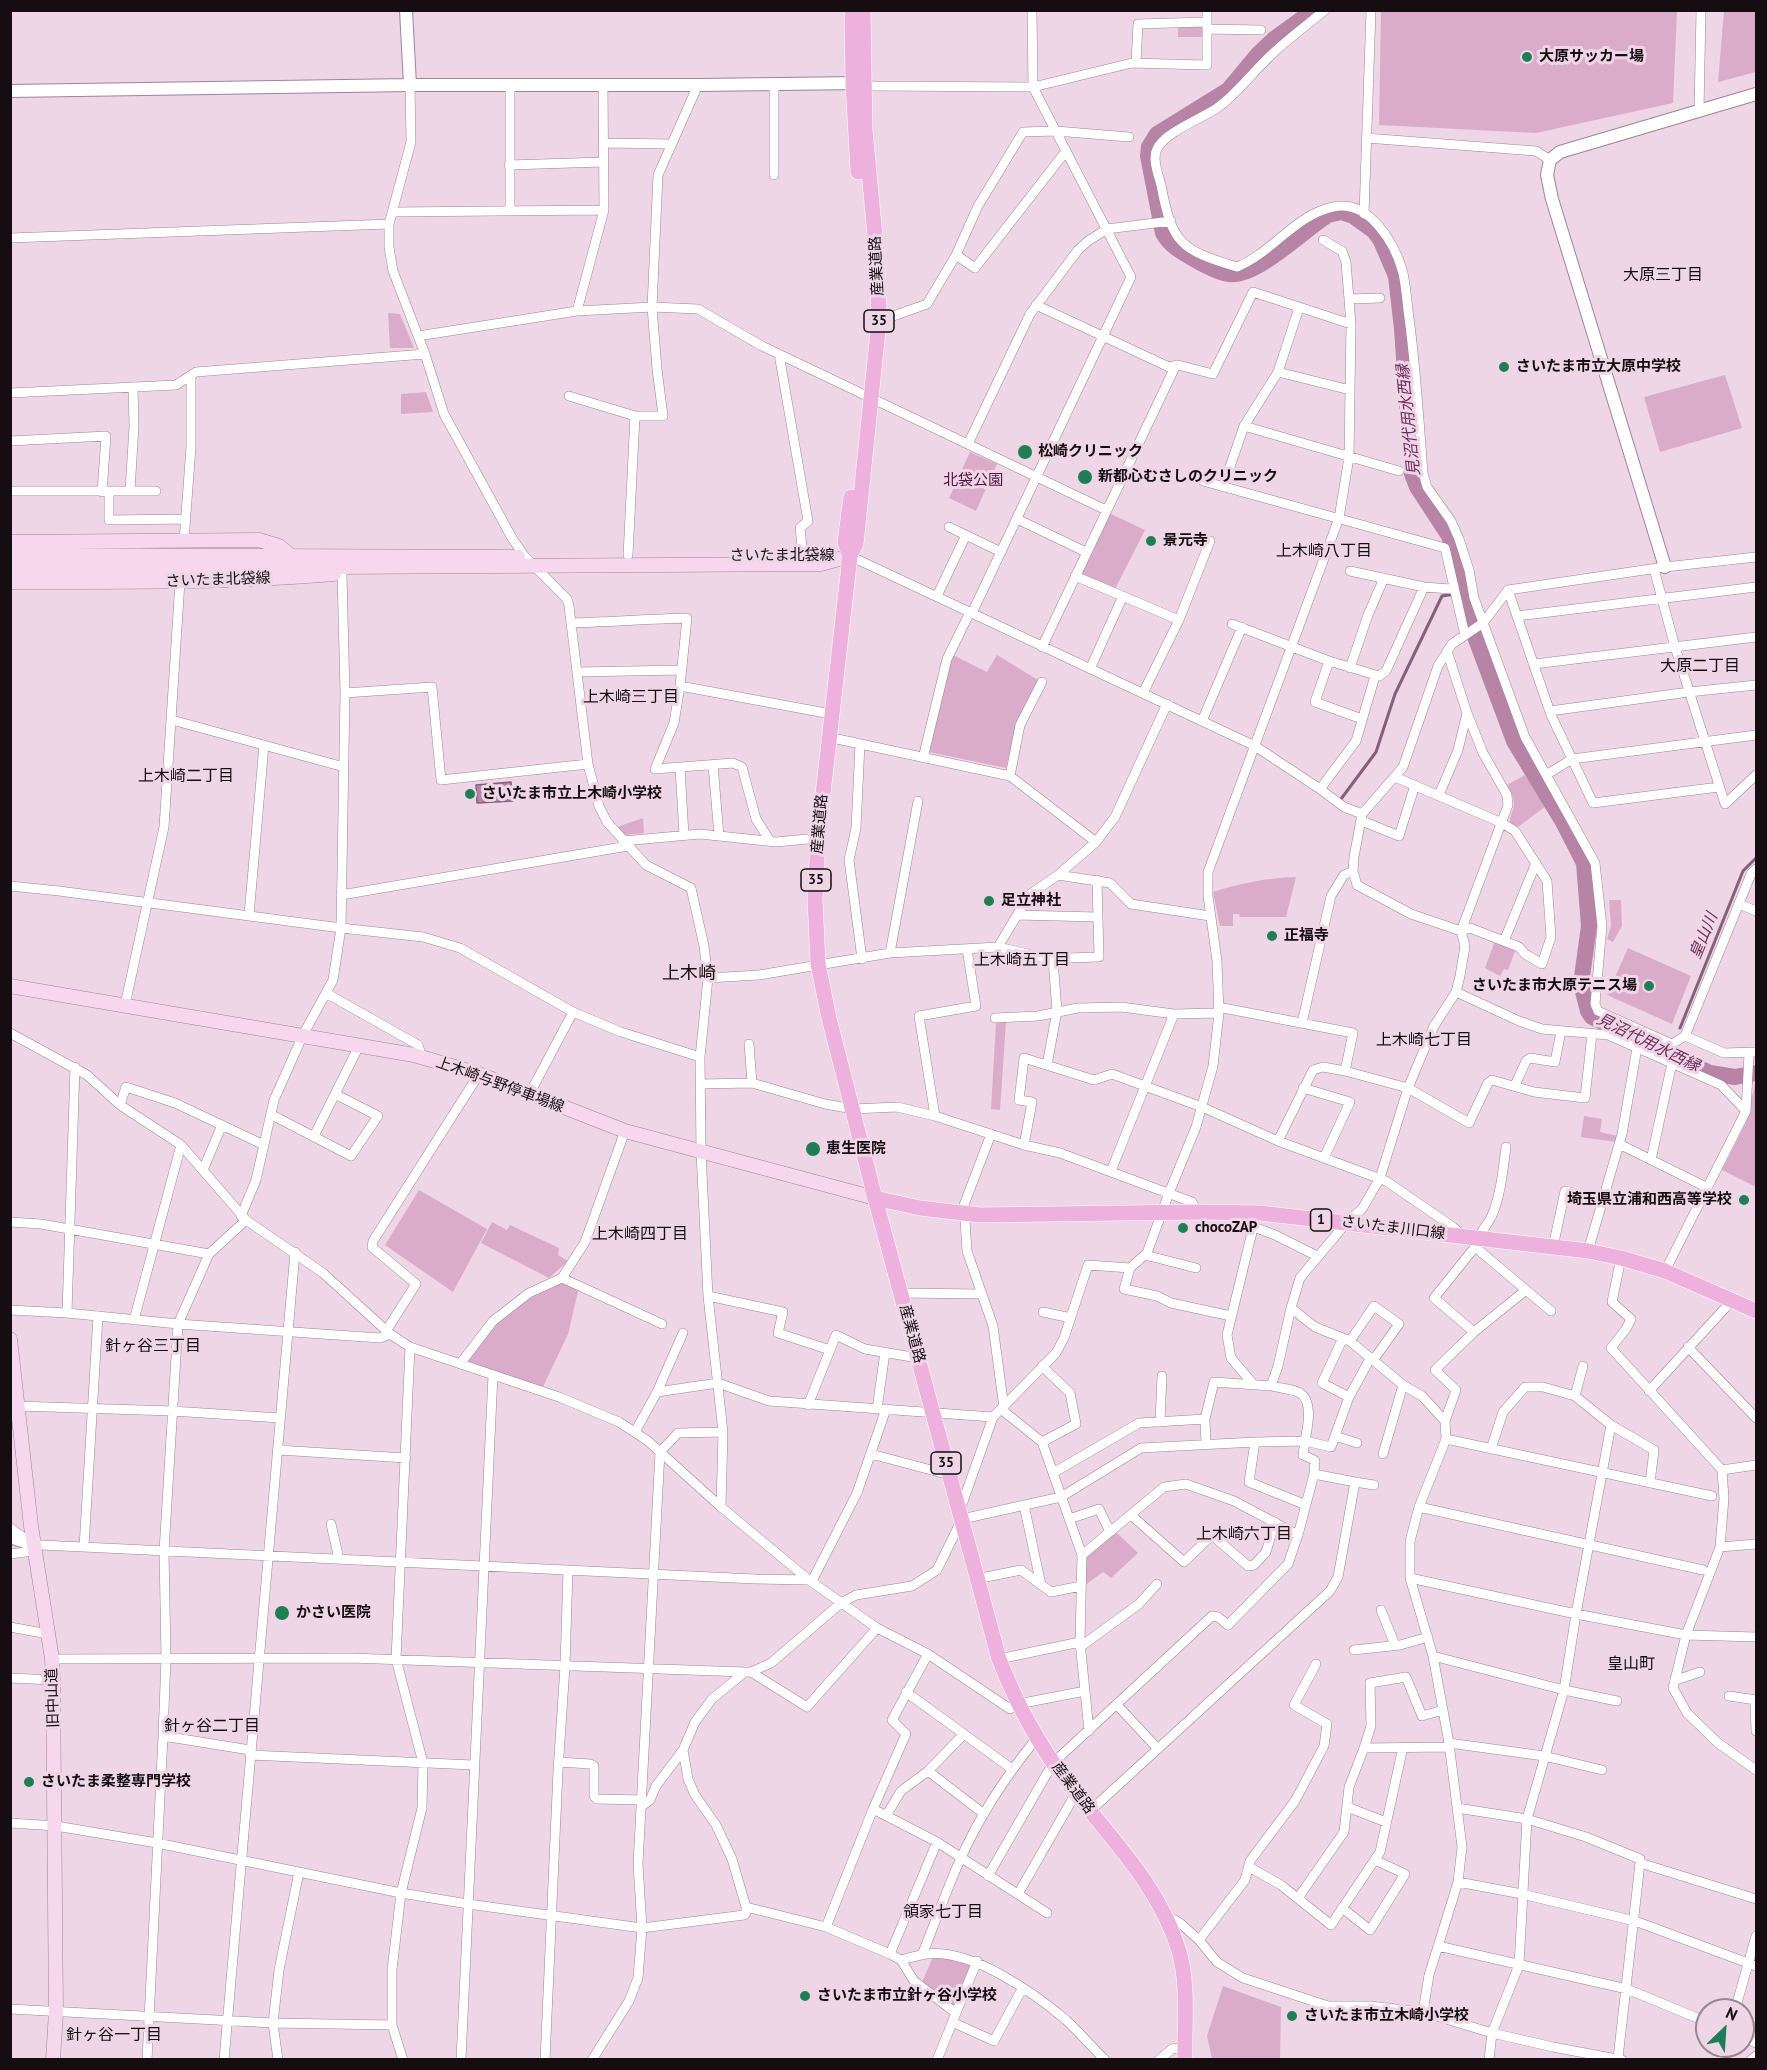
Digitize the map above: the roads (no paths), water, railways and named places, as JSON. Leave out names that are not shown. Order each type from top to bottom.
[{"type":"main road","name":"産業道路","points":[[852,10],[877,257],[879,321],[846,542],[850,556],[818,838],[815,899],[819,964],[829,1018],[875,1198],[999,1659],[1036,1739],[1143,1879],[1167,1919],[1174,1936],[1186,1991],[1185,2053]]},
{"type":"main road","name":"産業道路","points":[[863,10],[854,131],[869,290],[867,396]]},
{"type":"main road","name":"さいたま北袋線","points":[[10,542],[260,540],[279,546],[289,555]]},
{"type":"main road","name":"さいたま北袋線","points":[[10,555],[182,562],[426,567]]},
{"type":"main road","name":"さいたま北袋線","points":[[10,569],[289,555],[529,561],[821,564],[850,556]]},
{"type":"main road","name":"さいたま北袋線","points":[[10,582],[180,582],[268,579],[628,555],[850,556]]},
{"type":"main road","name":"上木崎与野停車場線","points":[[10,986],[303,1035],[422,1058],[478,1074],[625,1131],[875,1198]]},
{"type":"main road","name":"さいたま川口線","points":[[875,1198],[963,1214],[1235,1212],[1347,1222],[1472,1240],[1588,1251],[1665,1271],[1756,1311]]},
{"type":"main road","name":"旧中山道","points":[[10,1339],[14,1400],[54,1680],[56,2012],[53,2060]]},
{"type":"street","points":[[406,10],[411,142],[389,224],[389,247],[393,271],[425,354],[444,414],[512,538],[529,561],[567,598],[572,623],[588,764],[599,806],[607,822],[646,865],[691,888],[704,946],[708,978],[700,1058],[701,1152],[708,1296],[723,1432],[721,1507]]},
{"type":"street","points":[[923,759],[947,659],[1017,519],[1131,277],[1033,87],[1032,10]]},
{"type":"street","points":[[10,91],[510,84],[858,83],[873,86],[1033,87],[1136,63],[1207,64],[1207,10]]},
{"type":"street","points":[[1325,10],[1269,57],[1238,91],[1216,108],[1170,136],[1156,150],[1155,158],[1163,197],[1174,233],[1181,243],[1196,253],[1237,267],[1250,262],[1300,222],[1331,207],[1344,205],[1364,214],[1383,230],[1393,247],[1403,273],[1413,349],[1423,473],[1427,487],[1451,521],[1459,539],[1469,570],[1474,597],[1525,737],[1595,862],[1602,926],[1595,1004],[1598,1011],[1672,1044],[1685,1036],[1751,874],[1756,869]]},
{"type":"street","points":[[1364,214],[1371,10]]},
{"type":"street","points":[[1700,111],[1701,10]]},
{"type":"street","points":[[1136,63],[1138,24],[1261,30]]},
{"type":"street","points":[[510,84],[510,210]]},
{"type":"street","points":[[774,84],[774,175]]},
{"type":"street","points":[[577,311],[604,210],[603,85]]},
{"type":"street","points":[[568,396],[635,416],[663,416],[652,308],[658,175],[698,85]]},
{"type":"street","points":[[1756,94],[1560,152],[1550,160],[1547,175],[1659,568],[1662,598],[1675,647],[1725,804],[1756,775]]},
{"type":"street","points":[[879,321],[927,304],[956,255],[978,206],[1023,132],[1056,131],[1129,137]]},
{"type":"street","points":[[1366,138],[1536,151],[1550,160]]},
{"type":"street","points":[[604,143],[672,144]]},
{"type":"street","points":[[956,255],[975,268],[1066,151]]},
{"type":"street","points":[[509,165],[604,162]]},
{"type":"street","points":[[393,212],[604,210]]},
{"type":"street","points":[[968,444],[1036,305],[1078,250],[1107,229],[1171,221]]},
{"type":"street","points":[[10,238],[389,224]]},
{"type":"street","points":[[1231,1316],[1171,1304],[1157,1296],[1124,1289],[1130,1268],[1145,1255],[1162,1213],[1196,1127],[1213,1066],[1219,1010],[1217,961],[1210,916],[1209,872],[1339,518],[1349,457],[1350,298],[1346,262],[1342,251],[1323,240]]},
{"type":"street","points":[[1036,305],[1169,367],[1178,366],[1213,374],[1253,292],[1351,324]]},
{"type":"street","points":[[1350,298],[1380,298]]},
{"type":"street","points":[[1223,487],[1244,426],[1278,372],[1299,308]]},
{"type":"street","points":[[418,336],[577,311],[698,309],[778,354],[1106,510]]},
{"type":"street","points":[[10,393],[176,385],[196,372],[425,354]]},
{"type":"street","points":[[778,354],[808,521],[800,528],[803,556]]},
{"type":"street","points":[[1042,647],[1175,367]]},
{"type":"street","points":[[1278,372],[1350,390]]},
{"type":"street","points":[[184,541],[191,447],[191,376]]},
{"type":"street","points":[[130,491],[135,426],[133,387]]},
{"type":"street","points":[[628,555],[635,416]]},
{"type":"street","points":[[1244,426],[1399,471]]},
{"type":"street","points":[[10,441],[106,436],[105,491],[109,520],[186,519]]},
{"type":"street","points":[[1203,481],[1445,548],[1465,635]]},
{"type":"street","points":[[10,491],[156,491]]},
{"type":"street","points":[[1017,519],[1086,552]]},
{"type":"street","points":[[949,527],[1001,552]]},
{"type":"street","points":[[937,596],[966,535]]},
{"type":"street","points":[[1143,693],[1179,620],[1210,541]]},
{"type":"street","points":[[850,556],[1255,746],[1344,807],[1399,837],[1415,785]]},
{"type":"street","points":[[1395,777],[1502,823],[1515,831],[1547,880],[1551,937],[1542,964],[1525,954],[1519,947],[1470,928],[1461,931],[1411,914],[1357,885],[1353,871],[1354,857],[1362,818],[1403,767],[1438,666],[1452,644],[1483,623],[1508,590],[1659,568],[1756,557]]},
{"type":"street","points":[[1350,571],[1424,587],[1450,590],[1454,586]]},
{"type":"street","points":[[147,2060],[166,1658],[164,1551],[178,1324],[208,1254],[244,1218],[256,1180],[274,1100],[303,1035],[333,980],[341,928],[345,693],[342,574]]},
{"type":"street","points":[[1075,576],[1179,620]]},
{"type":"street","points":[[1350,668],[1368,615],[1384,579]]},
{"type":"street","points":[[125,1005],[164,827],[180,582]]},
{"type":"street","points":[[1232,624],[1329,661],[1379,676],[1386,670],[1424,587]]},
{"type":"street","points":[[1517,616],[1756,587]]},
{"type":"street","points":[[1508,590],[1550,711],[1593,803],[1719,787]]},
{"type":"street","points":[[1090,669],[1123,596]]},
{"type":"street","points":[[572,623],[687,618],[674,723],[655,769],[732,763],[742,767],[756,819],[770,841]]},
{"type":"street","points":[[1202,721],[1242,627]]},
{"type":"street","points":[[1534,664],[1756,637]]},
{"type":"street","points":[[1271,1386],[1300,1278],[1347,1222],[1362,1209],[1380,1178],[1408,1088],[1434,1026],[1456,992],[1465,946],[1461,931],[1508,805],[1507,795],[1483,753],[1467,713],[1447,651]]},
{"type":"street","points":[[1329,661],[1315,702],[1362,719]]},
{"type":"street","points":[[578,672],[681,670]]},
{"type":"street","points":[[1320,789],[1356,741],[1375,676]]},
{"type":"street","points":[[1010,776],[1020,725],[1042,682]]},
{"type":"street","points":[[1550,711],[1756,685]]},
{"type":"street","points":[[680,686],[831,714]]},
{"type":"street","points":[[345,693],[432,687],[441,780],[588,764]]},
{"type":"street","points":[[998,947],[1029,895],[1058,875],[1096,842],[1115,817],[1167,704]]},
{"type":"street","points":[[1439,795],[1458,750],[1467,713]]},
{"type":"street","points":[[172,720],[344,767]]},
{"type":"street","points":[[1546,775],[1572,759],[1756,735]]},
{"type":"street","points":[[828,737],[1010,776],[1096,842]]},
{"type":"street","points":[[860,744],[856,828],[849,860],[862,959]]},
{"type":"street","points":[[249,915],[264,745]]},
{"type":"street","points":[[713,765],[719,836]]},
{"type":"street","points":[[680,768],[684,835]]},
{"type":"street","points":[[890,953],[918,801]]},
{"type":"street","points":[[341,895],[684,835],[700,834],[770,841],[818,838]]},
{"type":"street","points":[[1504,941],[1536,863]]},
{"type":"street","points":[[1302,1023],[1331,896],[1344,875],[1353,871]]},
{"type":"street","points":[[1058,875],[1110,883],[1131,904],[1210,916]]},
{"type":"street","points":[[708,978],[759,975],[890,953],[998,947],[1053,960],[1099,957],[1097,880]]},
{"type":"street","points":[[10,886],[423,937],[460,948],[573,1012],[621,1032],[700,1058]]},
{"type":"street","points":[[1739,904],[1756,910]]},
{"type":"street","points":[[1017,915],[1097,917]]},
{"type":"street","points":[[935,1116],[919,1016],[976,1006],[967,950]]},
{"type":"street","points":[[1047,1065],[1057,1011],[1053,960]]},
{"type":"street","points":[[1456,992],[1542,1029],[1608,1035],[1721,1085],[1746,1111]]},
{"type":"street","points":[[326,993],[418,1045],[422,1058]]},
{"type":"street","points":[[995,1018],[1038,1016],[1078,1008],[1121,1007],[1174,1014],[1219,1010],[1302,1023],[1353,1034],[1345,1071]]},
{"type":"street","points":[[530,1094],[573,1012]]},
{"type":"street","points":[[1110,1172],[1174,1014]]},
{"type":"street","points":[[1515,1085],[1526,1061],[1530,1058],[1555,1062],[1561,1031]]},
{"type":"street","points":[[10,1033],[75,1067],[98,1084],[120,1105],[181,1145],[244,1218],[324,1273],[388,1332],[410,1347],[559,1397],[619,1422],[660,1452],[721,1507],[810,1580],[877,1628],[928,1654],[1010,1708],[1018,1704],[1085,1691]]},
{"type":"street","points":[[1278,1141],[1313,1070],[1323,1067],[1408,1088],[1469,1123],[1488,1083],[1492,1080],[1534,1092],[1586,1098],[1592,1034]]},
{"type":"street","points":[[1665,1271],[1746,1111],[1752,1056],[1724,1053],[1685,1036]]},
{"type":"street","points":[[749,1044],[752,1083]]},
{"type":"street","points":[[314,1136],[359,1046]]},
{"type":"street","points":[[1588,1251],[1619,1144],[1637,1047]]},
{"type":"street","points":[[1024,1145],[1032,1102],[1019,1100],[1024,1058],[1094,1080],[1112,1074],[1202,1107],[1278,1141],[1380,1178],[1404,1192],[1472,1240],[1551,1311]]},
{"type":"street","points":[[1651,1160],[1672,1063]]},
{"type":"street","points":[[67,1313],[75,1067]]},
{"type":"street","points":[[10,1310],[380,1338],[388,1332],[416,1284],[372,1247],[373,1240],[478,1074]]},
{"type":"street","points":[[700,1084],[752,1083],[825,1104],[852,1109],[897,1107],[935,1116],[1024,1145],[1060,1153],[1192,1202],[1197,1212]]},
{"type":"street","points":[[120,1105],[126,1087],[176,1103],[264,1145]]},
{"type":"street","points":[[1303,1088],[1350,1102],[1324,1158]]},
{"type":"street","points":[[272,1115],[351,1156],[378,1116],[335,1094]]},
{"type":"street","points":[[203,1170],[222,1125]]},
{"type":"street","points":[[460,1364],[493,1321],[529,1293],[562,1278],[585,1242],[625,1131]]},
{"type":"street","points":[[991,1134],[964,1205],[967,1251],[993,1326],[1003,1409],[1042,1442],[1082,1555],[1080,1644],[1089,1731]]},
{"type":"street","points":[[1619,1144],[1708,1188]]},
{"type":"street","points":[[134,1320],[181,1145]]},
{"type":"street","points":[[1474,1332],[1434,1298],[1472,1240],[1493,1215],[1501,1184],[1506,1147]]},
{"type":"street","points":[[1553,1247],[1565,1191],[1604,1200]]},
{"type":"street","points":[[1235,1212],[1241,1222],[1275,1235],[1317,1256]]},
{"type":"street","points":[[10,1222],[41,1224],[208,1254]]},
{"type":"street","points":[[1253,1228],[1227,1335],[1231,1358],[1254,1385]]},
{"type":"street","points":[[224,2060],[295,1252]]},
{"type":"street","points":[[1145,1255],[1196,1268]]},
{"type":"street","points":[[1621,1258],[1612,1302],[1631,1319],[1611,1348],[1722,1470],[1724,1498],[1720,1547],[1686,1635],[1673,1688],[1687,1713],[1718,1743],[1756,1770]]},
{"type":"street","points":[[559,1762],[594,1766],[594,1796],[597,1799],[642,1803],[650,1800],[656,1786],[683,1750],[695,1722],[712,1699],[748,1672],[771,1663],[842,1603],[856,1595],[912,1586],[937,1570],[961,1514],[993,1417],[1056,1353],[1064,1338],[1088,1265],[1130,1268]]},
{"type":"street","points":[[562,1278],[662,1324]]},
{"type":"street","points":[[1423,2012],[1429,1975],[1458,1882],[1462,1847],[1449,1745],[1433,1656],[1410,1578],[1410,1541],[1419,1507],[1446,1439],[1445,1421],[1456,1390],[1435,1370],[1474,1332],[1526,1290]]},
{"type":"street","points":[[901,1293],[981,1294]]},
{"type":"street","points":[[708,1296],[783,1312],[778,1333],[830,1350]]},
{"type":"street","points":[[1649,1391],[1726,1307],[1730,1299]]},
{"type":"street","points":[[961,1514],[1061,1497],[1141,1448],[1305,1441],[1331,1447],[1349,1397],[1373,1358],[1399,1324],[1374,1306],[1346,1339],[1322,1383],[1349,1397]]},
{"type":"street","points":[[1292,1308],[1315,1327],[1346,1339],[1373,1358],[1403,1385],[1422,1396],[1445,1421]]},
{"type":"street","points":[[1043,1312],[1071,1318]]},
{"type":"street","points":[[84,1546],[98,1316]]},
{"type":"street","points":[[635,1432],[657,1392],[683,1333]]},
{"type":"street","points":[[808,1405],[836,1335],[865,1349],[918,1358]]},
{"type":"street","points":[[403,2060],[392,2025],[392,1970],[402,1893],[422,1808],[423,1763],[396,1659],[410,1347]]},
{"type":"street","points":[[1688,1347],[1756,1418]]},
{"type":"street","points":[[810,1580],[857,1493],[871,1454],[882,1409],[885,1352]]},
{"type":"street","points":[[1042,1366],[1070,1393],[1076,1425],[1042,1442]]},
{"type":"street","points":[[1575,1396],[1583,1366]]},
{"type":"street","points":[[460,2060],[493,1376]]},
{"type":"street","points":[[1160,1422],[1162,1376]]},
{"type":"street","points":[[988,1876],[1053,1763],[1212,1616],[1218,1617],[1228,1625],[1288,1564],[1314,1474],[1315,1461],[1303,1455],[1308,1416],[1307,1402],[1300,1393],[1271,1386],[1214,1382],[1205,1419],[1206,1444]]},
{"type":"street","points":[[657,1392],[718,1383],[769,1401],[993,1417]]},
{"type":"street","points":[[1383,1454],[1403,1385]]},
{"type":"street","points":[[1491,1449],[1503,1412],[1525,1387],[1543,1387],[1575,1396],[1611,1425],[1654,1450],[1650,1483]]},
{"type":"street","points":[[14,1400],[91,1408],[280,1418]]},
{"type":"street","points":[[1053,1473],[1139,1423],[1205,1419]]},
{"type":"street","points":[[1489,2060],[1492,2033],[1519,1965],[1527,1819],[1564,1690],[1611,1425]]},
{"type":"street","points":[[592,2060],[629,2001],[638,1978],[642,1928],[638,1864],[660,1452],[678,1433],[723,1432]]},
{"type":"street","points":[[1335,1436],[1357,1443]]},
{"type":"street","points":[[1446,1439],[1712,1496]]},
{"type":"street","points":[[1255,1442],[1249,1482],[1306,1506]]},
{"type":"street","points":[[278,1450],[406,1458]]},
{"type":"street","points":[[871,1454],[950,1475]]},
{"type":"street","points":[[1722,1470],[1756,1465]]},
{"type":"street","points":[[1314,1474],[1374,1485]]},
{"type":"street","points":[[1090,1811],[1330,1591],[1338,1577],[1355,1482]]},
{"type":"street","points":[[1082,1555],[1164,1487],[1186,1484],[1234,1502],[1298,1535]]},
{"type":"street","points":[[1024,1505],[1041,1585]]},
{"type":"street","points":[[1419,1507],[1703,1570]]},
{"type":"street","points":[[1069,1519],[1099,1509],[1110,1533]]},
{"type":"street","points":[[1131,1515],[1184,1562],[1212,1535],[1248,1566],[1254,1565],[1266,1552],[1275,1522]]},
{"type":"street","points":[[331,1524],[339,1559]]},
{"type":"street","points":[[10,1528],[34,1545]]},
{"type":"street","points":[[10,1538],[34,1545],[810,1580]]},
{"type":"street","points":[[1720,1547],[1756,1544]]},
{"type":"street","points":[[10,1554],[26,1552],[34,1545]]},
{"type":"street","points":[[545,2060],[568,1570]]},
{"type":"street","points":[[976,1579],[1021,1570],[1051,1593],[1081,1586]]},
{"type":"street","points":[[1410,1578],[1686,1635],[1756,1637]]},
{"type":"street","points":[[999,1659],[1080,1644],[1139,1604],[1157,1584]]},
{"type":"street","points":[[1381,1610],[1395,1645]]},
{"type":"street","points":[[10,1627],[48,1634]]},
{"type":"street","points":[[52,1659],[396,1659],[748,1672],[807,1707],[877,1628]]},
{"type":"street","points":[[1354,1650],[1395,1645],[1428,1637]]},
{"type":"street","points":[[826,1927],[906,1734],[892,1720],[928,1654]]},
{"type":"street","points":[[1433,1656],[1564,1690],[1617,1701]]},
{"type":"street","points":[[1198,1940],[1245,1880],[1250,1861],[1295,1801],[1324,1746],[1327,1724],[1294,1705],[1316,1664]]},
{"type":"street","points":[[1675,1678],[1679,1679],[1700,1672]]},
{"type":"street","points":[[1298,1898],[1344,1832],[1349,1787],[1371,1726],[1370,1683],[1406,1677],[1422,1716],[1443,1710]]},
{"type":"street","points":[[10,1678],[54,1680]]},
{"type":"street","points":[[906,1692],[1012,1769]]},
{"type":"street","points":[[1729,1696],[1756,1700],[1756,1731]]},
{"type":"street","points":[[1117,1706],[1158,1749]]},
{"type":"street","points":[[886,1816],[901,1791],[928,1771],[964,1734]]},
{"type":"street","points":[[163,1736],[250,1753],[474,1765]]},
{"type":"street","points":[[922,1955],[960,1858],[1012,1769],[1036,1739]]},
{"type":"street","points":[[1364,1748],[1449,1745],[1544,1756],[1602,1770]]},
{"type":"street","points":[[1249,1867],[1281,1885],[1331,1925],[1380,1852],[1402,1747]]},
{"type":"street","points":[[10,1823],[56,1826],[157,1843],[402,1893],[468,1904],[642,1928],[744,1915],[747,1913],[746,1906],[732,1859],[716,1825],[695,1795],[688,1779],[683,1750]]},
{"type":"street","points":[[928,1771],[984,1814]]},
{"type":"street","points":[[1018,1894],[1076,1793]]},
{"type":"street","points":[[1347,1807],[1386,1822]]},
{"type":"street","points":[[1167,1919],[1175,1920],[1198,1940],[1217,1962],[1243,1978],[1328,2006],[1370,2006],[1423,2012],[1492,2033],[1584,2056],[1620,2059],[1640,1858],[1586,1837],[1527,1819],[1457,1808]]},
{"type":"street","points":[[873,1809],[937,1842],[1047,1913]]},
{"type":"street","points":[[890,1954],[937,1842]]},
{"type":"street","points":[[1342,1908],[1370,1930],[1406,1874],[1375,1860]]},
{"type":"street","points":[[1640,1863],[1756,1899]]},
{"type":"street","points":[[279,2060],[273,2023],[279,1970],[299,1872]]},
{"type":"street","points":[[1458,1882],[1522,1894],[1635,1921],[1753,1965]]},
{"type":"street","points":[[746,1906],[826,1927],[901,1960],[914,1981],[954,2018],[994,2042],[1023,1989]]},
{"type":"street","points":[[1741,1998],[1753,1965],[1756,1936]]},
{"type":"street","points":[[1437,1946],[1627,1989],[1695,2017]]},
{"type":"street","points":[[901,1960],[928,1953],[977,1961],[1023,1989],[1065,2020],[1105,2060]]},
{"type":"street","points":[[937,2060],[977,1961]]},
{"type":"street","points":[[10,2009],[273,2023],[392,2025]]},
{"type":"street","points":[[1159,2060],[1172,2049],[1185,2053]]},
{"type":"street","points":[[1751,2060],[1756,2056]]},
{"type":"waterway","name":"見沼代用水西縁","points":[[1314,10],[1274,39],[1258,54],[1228,90],[1157,134],[1149,147],[1148,156],[1163,233],[1174,247],[1214,270],[1229,274],[1252,269],[1266,261],[1328,215],[1341,212],[1353,216],[1374,231],[1381,241],[1396,276],[1412,474],[1417,487],[1449,536],[1456,558],[1468,618],[1514,741],[1563,822],[1584,863],[1589,926],[1581,984],[1588,1011],[1592,1017],[1710,1073],[1735,1077],[1756,1073]]},
{"type":"waterway","points":[[1341,799],[1376,752],[1395,694],[1442,596],[1462,593]]},
{"type":"waterway","name":"皇山川","points":[[1680,1028],[1743,871],[1756,858]]},
{"type":"place","name":"大原サッカー場","points":[[1527,57]]},
{"type":"place","name":"さいたま市立大原中学校","points":[[1504,367]]},
{"type":"place","name":"松崎クリニック","points":[[1025,452]]},
{"type":"place","name":"新都心むさしのクリニック","points":[[1085,477]]},
{"type":"place","name":"景元寺","points":[[1151,541]]},
{"type":"place","name":"さいたま市立上木崎小学校","points":[[470,794]]},
{"type":"place","name":"足立神社","points":[[989,901]]},
{"type":"place","name":"正福寺","points":[[1272,936]]},
{"type":"place","name":"さいたま市大原テニス場","points":[[1649,986]]},
{"type":"place","name":"恵生医院","points":[[813,1149]]},
{"type":"place","name":"埼玉県立浦和西高等学校","points":[[1744,1200]]},
{"type":"place","name":"chocoZAP","points":[[1183,1228]]},
{"type":"place","name":"かさい医院","points":[[282,1613]]},
{"type":"place","name":"さいたま柔整専門学校","points":[[29,1782]]},
{"type":"place","name":"さいたま市立針ヶ谷小学校","points":[[805,1996]]},
{"type":"place","name":"さいたま市立木崎小学校","points":[[1292,2016]]},
{"type":"district","name":"大原三丁目","points":[[1663,275]]},
{"type":"district","name":"上木崎八丁目","points":[[1324,551]]},
{"type":"district","name":"大原二丁目","points":[[1700,666]]},
{"type":"district","name":"上木崎三丁目","points":[[631,697]]},
{"type":"district","name":"上木崎二丁目","points":[[186,776]]},
{"type":"district","name":"上木崎五丁目","points":[[1022,960]]},
{"type":"district","name":"上木崎","points":[[689,974]]},
{"type":"district","name":"上木崎七丁目","points":[[1424,1040]]},
{"type":"district","name":"上木崎四丁目","points":[[640,1234]]},
{"type":"district","name":"針ヶ谷三丁目","points":[[153,1346]]},
{"type":"district","name":"上木崎六丁目","points":[[1244,1534]]},
{"type":"district","name":"皇山町","points":[[1631,1664]]},
{"type":"district","name":"針ヶ谷二丁目","points":[[212,1726]]},
{"type":"district","name":"領家七丁目","points":[[943,1912]]},
{"type":"district","name":"針ヶ谷一丁目","points":[[114,2035]]},
{"type":"park label","name":"北袋公園","points":[[973,481]]}]
